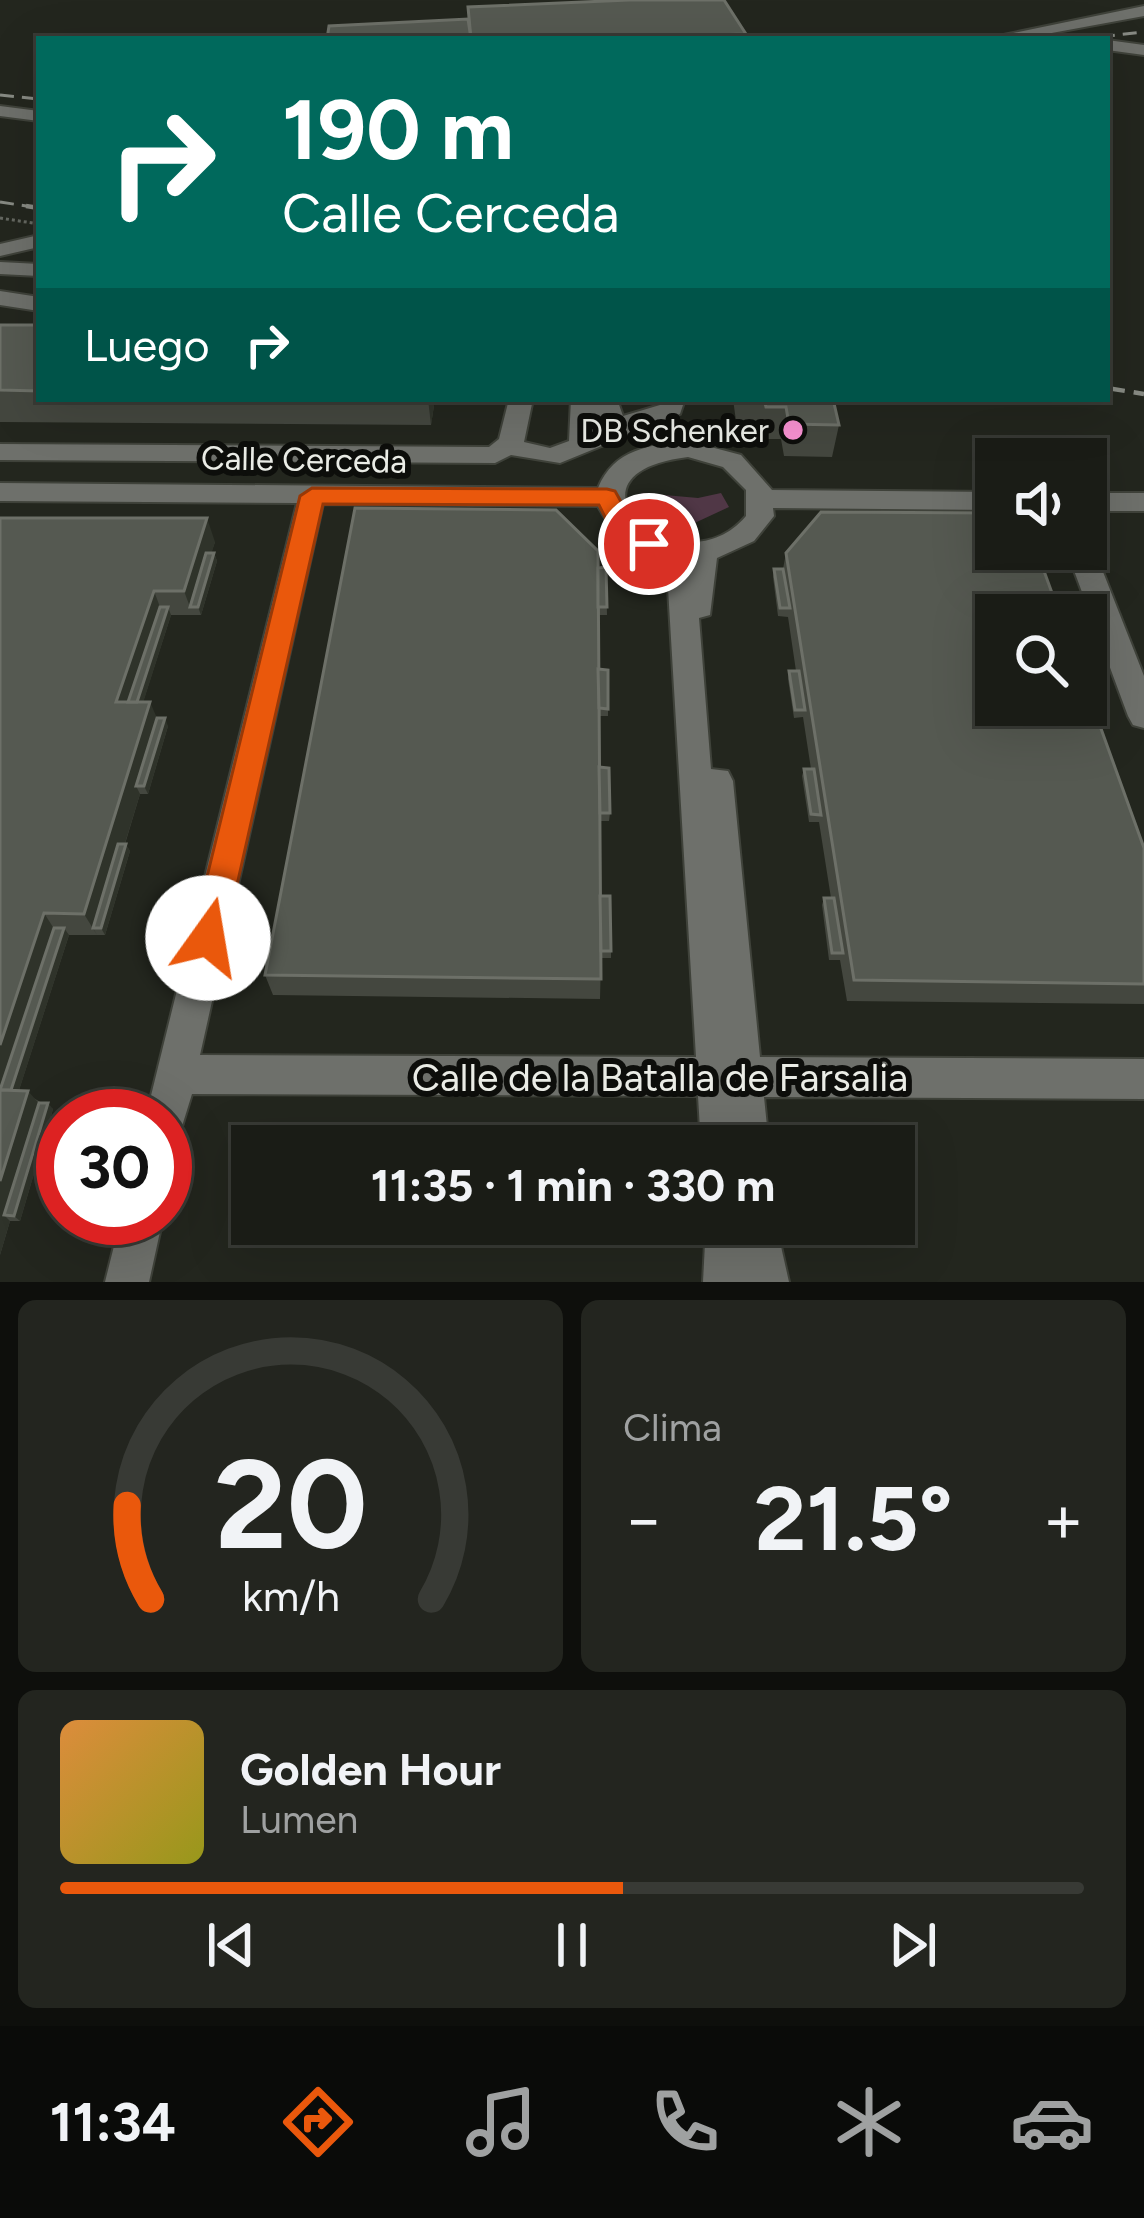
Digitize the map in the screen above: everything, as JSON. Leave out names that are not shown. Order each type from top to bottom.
[{"type":"street","points":[[1020,36],[1144,10]]},
{"type":"street","points":[[1110,46],[1144,54]]},
{"type":"street","points":[[1110,60],[1144,54]]},
{"type":"street","points":[[0,111],[36,116]]},
{"type":"street","points":[[0,250],[36,242]]},
{"type":"street","points":[[0,268],[36,270]]},
{"type":"street","points":[[0,298],[36,304]]},
{"type":"street","points":[[0,452],[495,455],[508,445],[520,402]]},
{"type":"street","points":[[582,447],[583,402]]},
{"type":"street","points":[[604,402],[618,426]]},
{"type":"street","points":[[508,445],[552,458],[618,426],[670,409],[672,402]]},
{"type":"street","points":[[688,448],[732,461],[753,478],[762,499],[760,516],[749,532],[706,550],[666,549],[623,529],[607,497],[613,477],[631,460],[658,450],[688,448]]},
{"type":"street","name":"Calle Cerceda","points":[[0,492],[607,497]]},
{"type":"street","points":[[173,1089],[312,496]]},
{"type":"street","points":[[762,499],[975,501]]},
{"type":"street","points":[[1107,502],[1144,502]]},
{"type":"street","points":[[666,549],[682,588],[730,1077],[743,1125]]},
{"type":"street","points":[[706,550],[699,588],[730,1077],[724,1125]]},
{"type":"street","points":[[1088,570],[1144,716]]},
{"type":"street","name":"Calle de la Batalla de Farsalia","points":[[176,1074],[1144,1079]]},
{"type":"street","points":[[127,1282],[136,1245]]},
{"type":"street","points":[[725,1282],[727,1245]]},
{"type":"street","points":[[759,1245],[767,1282]]},
{"type":"path","points":[[0,218],[36,224]]},
{"type":"shaded area","points":[[642,493],[698,498],[721,493],[729,507],[686,527],[651,522],[630,506]]},
{"type":"building","points":[[724,0],[746,34],[471,36],[468,7]]},
{"type":"building","points":[[468,19],[471,36],[327,36],[329,26]]},
{"type":"building","points":[[0,325],[36,325],[36,391],[0,390]]},
{"type":"building","points":[[765,402],[834,402],[839,425],[789,424],[786,407],[766,407]]},
{"type":"building","points":[[355,508],[556,510],[598,551],[601,979],[265,975]]},
{"type":"building","points":[[821,512],[975,513],[975,570],[1044,570],[1052,594],[975,594],[975,726],[1100,726],[1144,848],[1144,984],[854,980],[786,553]]},
{"type":"building","points":[[0,518],[207,518],[184,591],[154,591],[116,702],[150,702],[84,914],[44,913],[0,1045]]},
{"type":"building","points":[[206,553],[214,553],[198,607],[190,607]]},
{"type":"building","points":[[606,567],[607,607],[598,607],[598,568]]},
{"type":"building","points":[[774,569],[783,569],[790,608],[780,608]]},
{"type":"building","points":[[160,607],[168,607],[137,702],[128,702]]},
{"type":"building","points":[[598,669],[608,670],[608,709],[599,708]]},
{"type":"building","points":[[789,671],[799,671],[805,710],[795,710]]},
{"type":"building","points":[[157,718],[165,718],[144,786],[136,786]]},
{"type":"building","points":[[599,767],[609,768],[610,813],[600,813]]},
{"type":"building","points":[[804,769],[814,769],[821,815],[811,814]]},
{"type":"building","points":[[118,844],[126,844],[101,928],[93,928]]},
{"type":"building","points":[[600,896],[610,896],[611,951],[601,951]]},
{"type":"building","points":[[824,898],[834,898],[843,953],[832,953]]},
{"type":"building","points":[[54,928],[64,928],[11,1090],[0,1090]]},
{"type":"building","points":[[0,1090],[28,1091],[0,1181]]},
{"type":"building","points":[[36,1113],[36,1143],[14,1216],[4,1215]]},
{"type":"railway","points":[[1107,36],[1144,32]]},
{"type":"railway","points":[[0,95],[36,99]]},
{"type":"railway","points":[[0,202],[36,208]]},
{"type":"railway","points":[[1110,388],[1144,394]]},
{"type":"place","name":"DB Schenker","points":[[793,430]]},
{"type":"route","points":[[208,938],[312,496],[607,497],[614,519],[649,544]]}]
